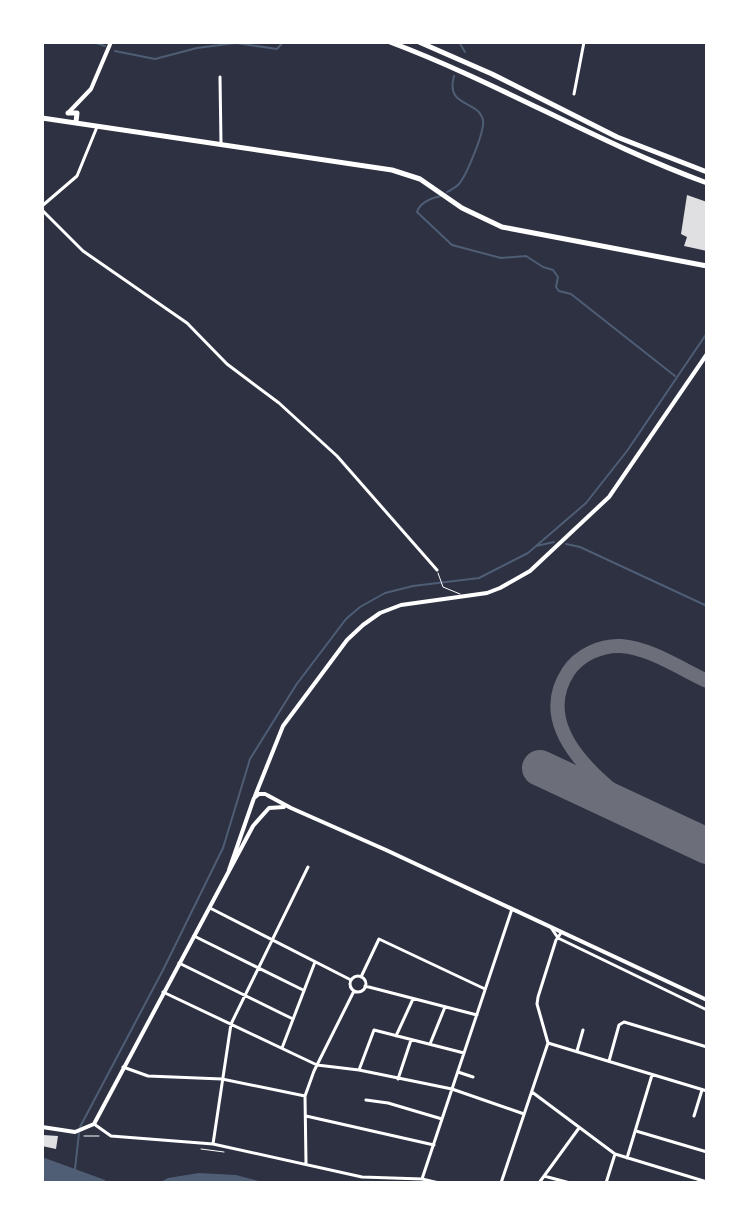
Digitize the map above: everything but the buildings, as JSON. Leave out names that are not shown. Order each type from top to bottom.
[{"type":"main road","points":[[68,115],[101,69],[111,42]]},
{"type":"main road","points":[[390,42],[452,67],[626,151],[707,183]]},
{"type":"main road","points":[[419,42],[492,74],[617,137],[707,172]]},
{"type":"main road","points":[[76,122],[79,103]]},
{"type":"main road","points":[[42,118],[51,120],[77,113]]},
{"type":"main road","points":[[68,115],[72,124],[76,122],[392,170],[420,179],[462,208],[502,227],[707,266]]},
{"type":"main road","points":[[226,879],[261,778],[288,718],[347,640],[380,613],[401,605],[472,597],[500,588],[530,571],[609,497],[707,354]]},
{"type":"main road","points":[[42,1127],[75,1132],[94,1124],[253,826],[271,801],[261,778]]},
{"type":"main road","points":[[254,799],[266,794]]},
{"type":"main road","points":[[266,794],[707,1000]]},
{"type":"main road","points":[[254,799],[258,810],[277,806],[291,808]]},
{"type":"street","points":[[574,94],[584,42]]},
{"type":"street","points":[[220,77],[221,144]]},
{"type":"street","points":[[97,127],[77,176],[42,208],[83,251],[187,323],[227,364],[279,403],[326,445],[437,570]]},
{"type":"street","points":[[213,1144],[231,1024],[308,867]]},
{"type":"street","points":[[210,908],[351,980]]},
{"type":"street","points":[[422,1179],[512,908]]},
{"type":"street","points":[[547,924],[558,938],[707,1010]]},
{"type":"street","points":[[501,1183],[548,1043],[537,1004],[558,938],[563,932]]},
{"type":"street","points":[[194,936],[303,990]]},
{"type":"street","points":[[365,986],[361,977],[379,939],[485,989]]},
{"type":"street","points":[[282,1048],[315,961]]},
{"type":"street","points":[[179,963],[293,1019]]},
{"type":"street","points":[[354,991],[351,980],[354,976],[361,977]]},
{"type":"street","points":[[365,986],[477,1015]]},
{"type":"street","points":[[354,991],[361,991],[365,986]]},
{"type":"street","points":[[306,1163],[305,1096],[354,991]]},
{"type":"street","points":[[163,992],[317,1065],[359,1070],[452,1089],[524,1114]]},
{"type":"street","points":[[396,1036],[413,999]]},
{"type":"street","points":[[430,1044],[445,1007]]},
{"type":"street","points":[[609,1061],[622,1023],[707,1047]]},
{"type":"street","points":[[359,1070],[374,1030],[464,1053]]},
{"type":"street","points":[[577,1051],[583,1030]]},
{"type":"street","points":[[398,1079],[411,1039]]},
{"type":"street","points":[[548,1043],[704,1090],[694,1116]]},
{"type":"street","points":[[123,1067],[148,1076],[222,1079],[305,1096]]},
{"type":"street","points":[[458,1072],[473,1077]]},
{"type":"street","points":[[627,1158],[652,1075]]},
{"type":"street","points":[[532,1092],[615,1154],[707,1182]]},
{"type":"street","points":[[366,1100],[388,1103],[442,1119]]},
{"type":"street","points":[[306,1116],[434,1145]]},
{"type":"street","points":[[94,1124],[111,1136],[213,1144],[362,1177],[422,1179],[439,1183]]},
{"type":"street","points":[[539,1183],[579,1127]]},
{"type":"street","points":[[636,1131],[707,1152]]},
{"type":"street","points":[[606,1183],[615,1154]]},
{"type":"street","points":[[678,1183],[681,1174]]},
{"type":"street","points":[[544,1176],[570,1183]]},
{"type":"lane","points":[[437,570],[440,582],[447,591],[472,597]]},
{"type":"path","points":[[204,1149],[231,1153]]},
{"type":"water","points":[[42,1157],[105,1180],[106,1183],[42,1183]]},
{"type":"water","points":[[199,1173],[236,1175],[266,1183],[159,1183],[168,1178]]},
{"type":"waterway","points":[[93,42],[105,46]]},
{"type":"waterway","points":[[115,51],[155,59],[197,48],[236,43],[277,49],[283,42]]},
{"type":"waterway","points":[[459,42],[465,52]]},
{"type":"waterway","points":[[447,192],[458,185],[466,173],[483,126],[480,113],[454,93],[454,76]]},
{"type":"waterway","points":[[441,196],[430,199],[417,212],[452,245],[501,258],[526,256],[553,270],[558,277],[556,287],[559,291],[571,294],[675,376]]},
{"type":"waterway","points":[[80,1127],[223,848],[250,759],[296,685],[346,619],[385,593],[413,586],[479,578],[528,553],[586,503],[627,451],[707,333]]},
{"type":"waterway","points":[[536,546],[554,542]]},
{"type":"waterway","points":[[566,544],[580,547],[707,606]]},
{"type":"waterway","points":[[75,1169],[79,1133]]},
{"type":"taxiway","points":[[654,822],[597,777],[580,759],[566,739],[559,717],[558,695],[568,672],[578,661],[591,652],[613,646],[643,651],[707,681]]},
{"type":"runway","points":[[540,768],[707,846]]}]
